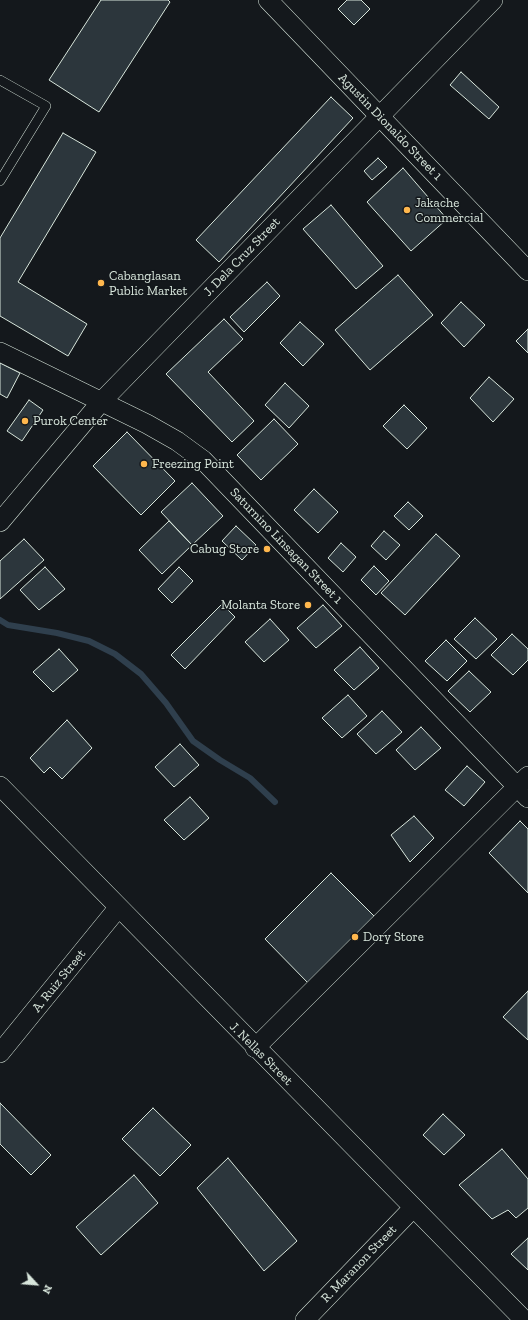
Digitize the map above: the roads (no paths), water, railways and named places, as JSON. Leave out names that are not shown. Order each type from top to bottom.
[{"type":"street","name":"Agustin Dionaldo Street 1","points":[[268,0],[528,271]]},
{"type":"street","name":"J. Dela Cruz Street","points":[[0,522],[101,402],[493,0]]},
{"type":"street","name":"Saturnino Linsagan Street 1","points":[[0,352],[177,441],[203,460],[524,786]]},
{"type":"street","name":"J. Nellas Street","points":[[0,786],[255,1048],[524,1320]]},
{"type":"street","points":[[255,1048],[524,786]]},
{"type":"street","name":"A. Ruiz Street","points":[[0,1054],[118,908]]},
{"type":"street","name":"R. Maranon Street","points":[[305,1320],[413,1208]]},
{"type":"lane","points":[[0,80],[46,106],[0,181]]},
{"type":"waterway","points":[[0,620],[8,625],[57,633],[89,641],[115,654],[141,674],[166,703],[193,741],[220,760],[250,778],[275,802]]},
{"type":"place","name":"Jakache Commercial","points":[[407,210]]},
{"type":"place","name":"Cabanglasan Public Market","points":[[101,283]]},
{"type":"place","name":"Purok Center","points":[[25,421]]},
{"type":"place","name":"Freezing Point","points":[[144,464]]},
{"type":"place","name":"Cabug Store","points":[[267,549]]},
{"type":"place","name":"Molanta Store","points":[[308,605]]},
{"type":"place","name":"Dory Store","points":[[355,937]]}]
